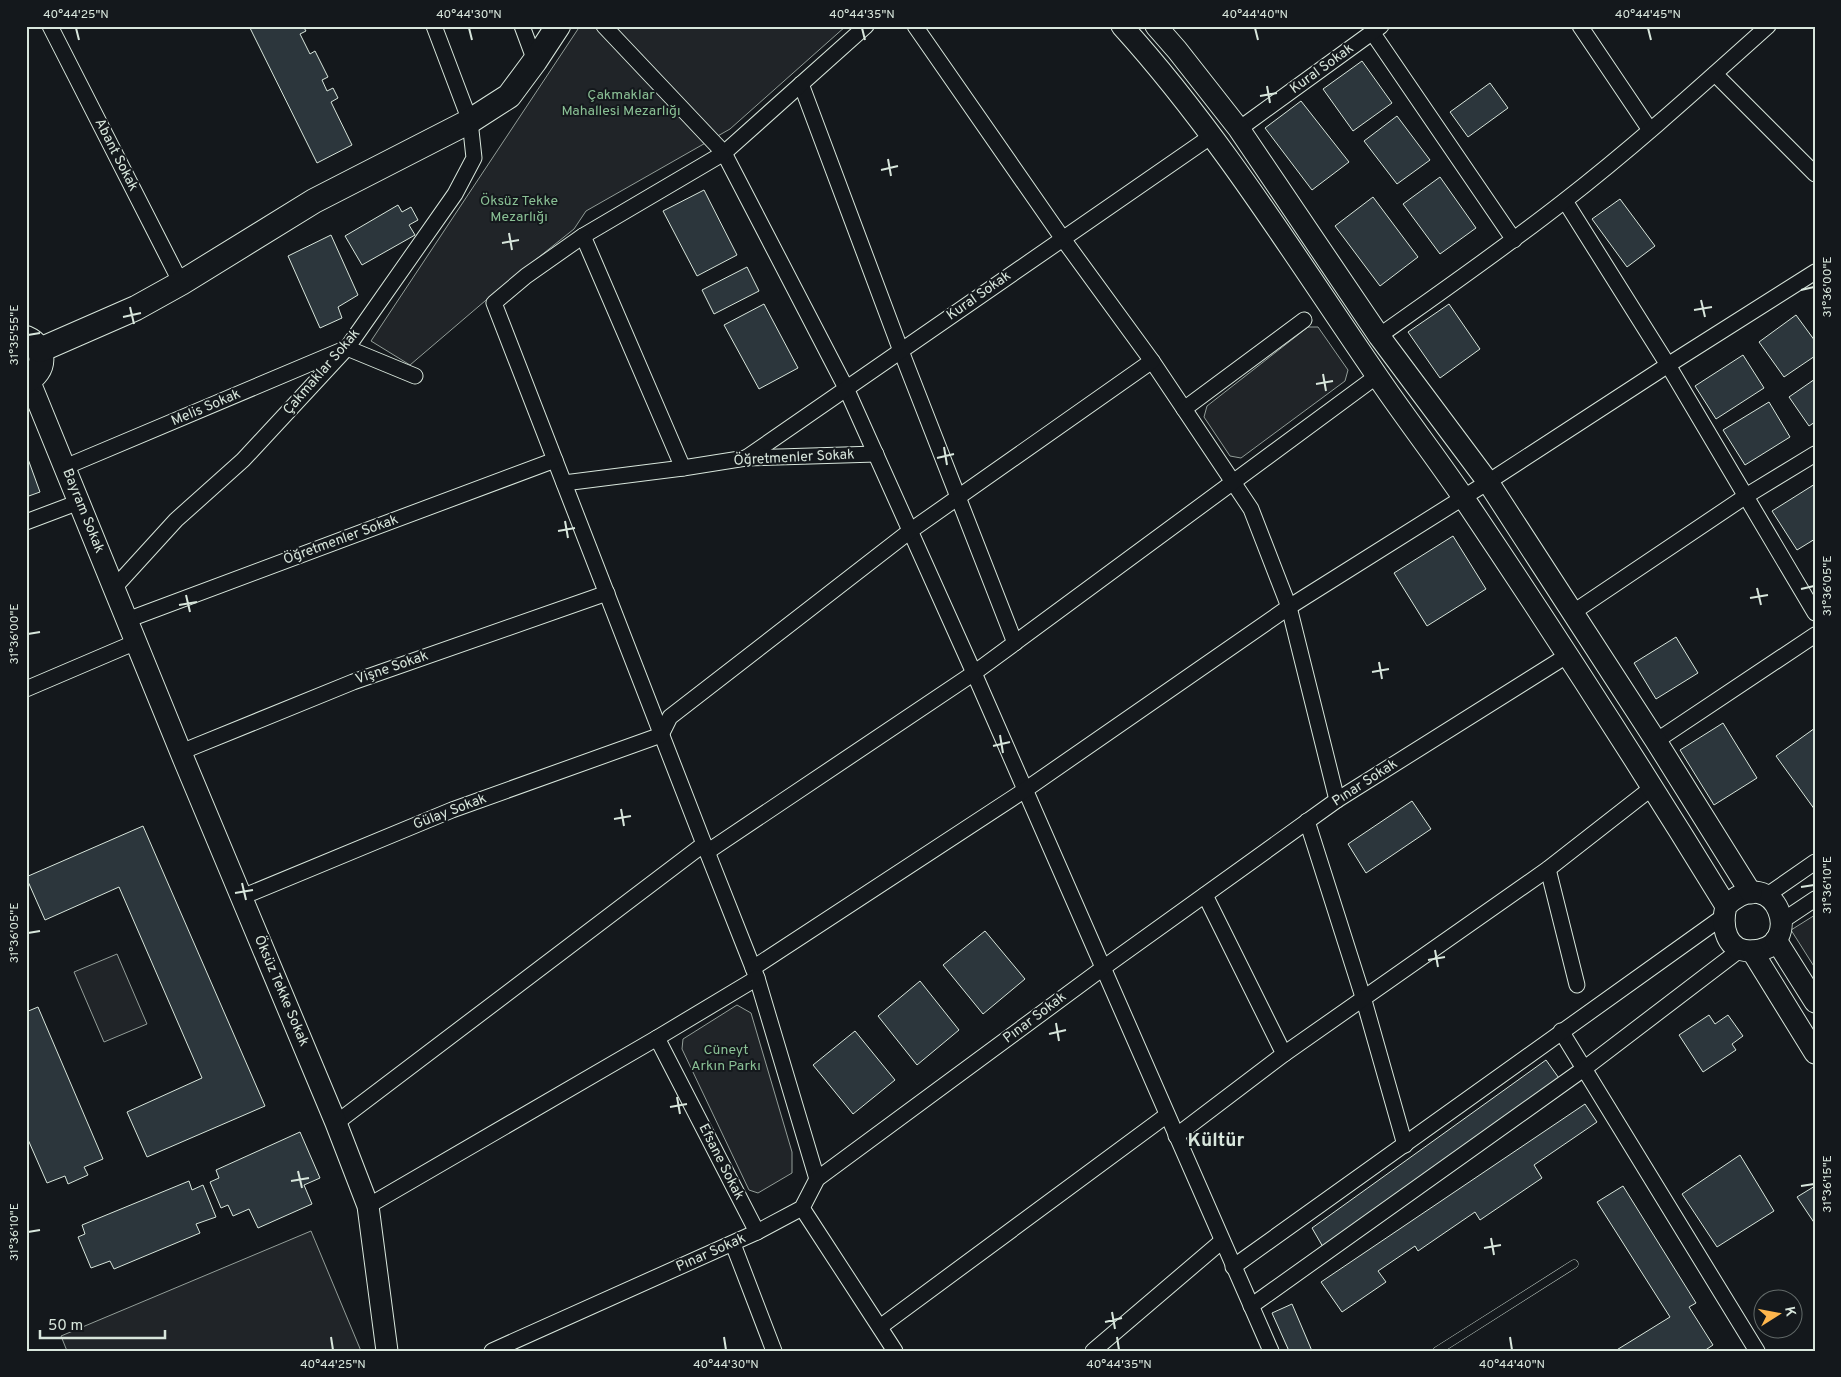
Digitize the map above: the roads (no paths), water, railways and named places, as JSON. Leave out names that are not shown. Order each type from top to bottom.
[{"type":"main road","points":[[28,381],[38,374],[41,368],[42,360],[33,344],[136,308],[181,283],[314,201],[470,121],[509,96],[558,26]]},
{"type":"main road","points":[[1122,26],[1160,68],[1213,135],[1377,376],[1463,497],[1654,787],[1725,911],[1723,926],[1726,935],[1732,943],[1746,950],[1815,1053]]},
{"type":"main road","points":[[1156,26],[1239,129],[1379,336],[1488,482],[1572,613],[1758,894],[1777,905],[1779,930],[1815,1002]]},
{"type":"main road","name":"Bayram Sokak","points":[[28,381],[136,642]]},
{"type":"main road","name":"Öksüz Tekke Sokak","points":[[136,642],[336,1123],[368,1206],[387,1351]]},
{"type":"main road","points":[[1725,911],[1742,894],[1758,894]]},
{"type":"main road","points":[[1746,950],[1767,948],[1779,930]]},
{"type":"street","name":"Abant Sokak","points":[[50,26],[181,283]]},
{"type":"street","name":"Çakmaklar Sokak","points":[[114,588],[176,520],[243,460],[346,348],[459,186],[474,158],[470,121],[434,26]]},
{"type":"street","points":[[522,26],[535,61]]},
{"type":"street","points":[[604,26],[724,153],[846,388],[974,673],[1271,1351]]},
{"type":"street","points":[[817,1179],[755,973],[494,303],[526,276],[583,236],[724,153],[866,26]]},
{"type":"street","points":[[915,26],[1063,239],[1152,361],[1251,509],[1289,607],[1337,800]]},
{"type":"street","points":[[1580,26],[1650,130]]},
{"type":"street","points":[[1379,336],[1514,240],[1565,201],[1715,74],[1768,26]]},
{"type":"street","points":[[1377,29],[1514,240]]},
{"type":"street","name":"Kural Sokak","points":[[1239,129],[1377,29]]},
{"type":"street","points":[[1715,74],[1815,174]]},
{"type":"street","points":[[801,84],[901,351],[1014,643]]},
{"type":"street","name":"Kural Sokak","points":[[746,458],[1213,135]]},
{"type":"street","points":[[1565,201],[1668,364],[1815,613]]},
{"type":"street","points":[[583,236],[683,468]]},
{"type":"street","points":[[368,1206],[657,1038],[1025,790],[1289,607],[1815,272]]},
{"type":"street","points":[[1184,409],[1304,320]]},
{"type":"street","points":[[346,348],[415,376]]},
{"type":"street","name":"Melis Sokak","points":[[64,467],[346,348]]},
{"type":"street","points":[[661,735],[670,717],[910,531],[1152,361]]},
{"type":"street","points":[[336,1123],[705,848],[974,673],[1377,376]]},
{"type":"street","name":"Öğretmenler Sokak","points":[[564,483],[746,458],[876,454]]},
{"type":"street","points":[[1572,613],[1746,496],[1815,454]]},
{"type":"street","name":"Öğretmenler Sokak","points":[[127,620],[555,460]]},
{"type":"street","points":[[26,522],[79,502]]},
{"type":"street","name":"Vişne Sokak","points":[[181,752],[353,682],[606,593]]},
{"type":"street","points":[[1656,741],[1815,635]]},
{"type":"street","points":[[26,689],[136,642]]},
{"type":"street","name":"Pınar Sokak","points":[[492,1351],[733,1244],[802,1208],[817,1179],[1102,968],[1337,800],[1568,655]]},
{"type":"street","name":"Gülay Sokak","points":[[242,897],[452,810],[661,735]]},
{"type":"street","points":[[1176,1136],[1284,1054],[1548,869],[1654,787]]},
{"type":"street","points":[[1307,821],[1364,997],[1405,1145]]},
{"type":"street","points":[[1758,894],[1815,862]]},
{"type":"street","points":[[1548,869],[1577,985]]},
{"type":"street","points":[[1204,896],[1284,1054]]},
{"type":"street","points":[[1779,930],[1815,899]]},
{"type":"street","points":[[1233,1266],[1405,1145],[1725,911]]},
{"type":"street","points":[[1251,1306],[1585,1068],[1746,950]]},
{"type":"street","points":[[1561,1031],[1757,1351]]},
{"type":"street","name":"Efsane Sokak","points":[[657,1038],[758,1232]]},
{"type":"street","points":[[880,1327],[1167,1115]]},
{"type":"street","points":[[802,1208],[895,1351]]},
{"type":"street","points":[[1093,1351],[1222,1241]]},
{"type":"street","points":[[733,1244],[774,1351]]},
{"type":"lane","points":[[1437,1351],[1574,1264]]},
{"type":"district","name":"Kültür","points":[[1216,1141]]},
{"type":"park label","name":"Çakmaklar Mahallesi Mezarlığı","points":[[621,104]]},
{"type":"park label","name":"Öksüz Tekke Mezarlığı","points":[[519,210]]},
{"type":"park label","name":"Cüneyt Arkın Parkı","points":[[726,1058]]}]
